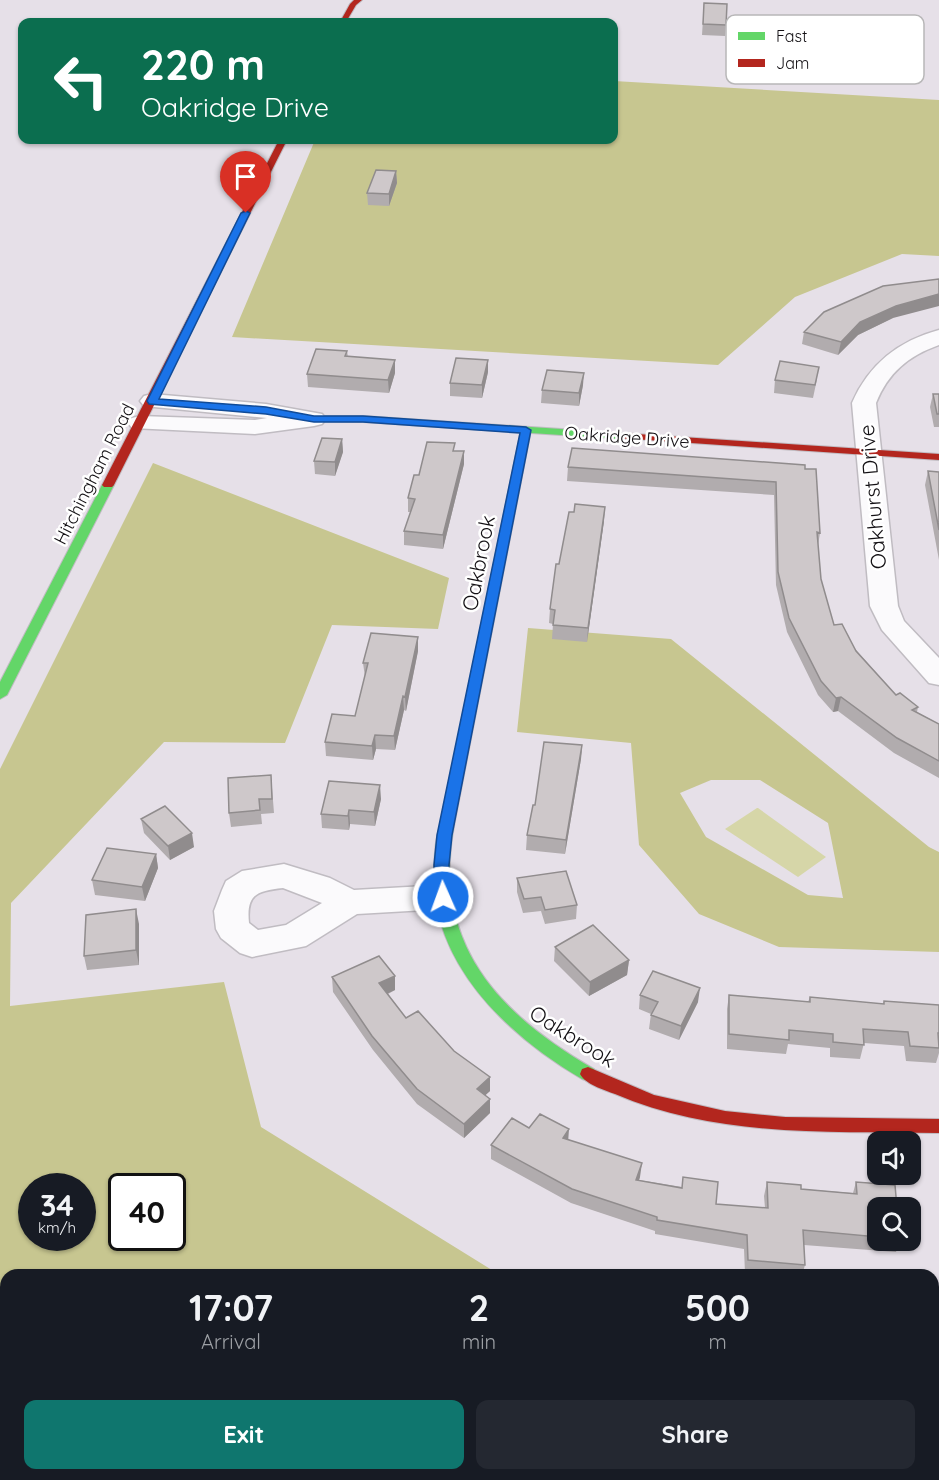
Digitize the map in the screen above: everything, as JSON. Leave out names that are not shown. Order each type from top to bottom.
[{"type":"street","points":[[345,18],[355,1]]},
{"type":"street","name":"Hitchingham Road","points":[[0,695],[152,401],[281,144]]},
{"type":"street","name":"Oakhurst Drive","points":[[939,337],[909,349],[890,361],[876,375],[864,403],[867,453],[884,606],[892,624],[939,676]]},
{"type":"street","name":"Oakridge Drive","points":[[152,401],[266,411],[314,419]]},
{"type":"street","name":"Oakridge Drive","points":[[140,423],[255,427],[314,419],[363,419],[939,457]]},
{"type":"street","name":"Oakbrook","points":[[526,430],[444,835],[443,897],[449,924],[469,966],[490,998],[514,1024],[534,1040],[599,1079],[658,1105],[736,1119],[939,1126]]},
{"type":"street","points":[[350,902],[443,897]]},
{"type":"green space","points":[[757,808],[826,857],[798,877],[725,829]]},
{"type":"shaded area","points":[[618,81],[939,100],[939,256],[902,254],[795,297],[718,365],[232,337],[313,144],[618,144]]},
{"type":"shaded area","points":[[153,463],[449,578],[438,629],[332,625],[285,743],[164,742],[11,903],[10,1006],[224,982],[261,1127],[490,1269],[0,1269],[0,769]]},
{"type":"shaded area","points":[[528,628],[671,639],[929,847],[939,852],[939,952],[779,947],[699,914],[639,845],[631,743],[517,732]],"holes":[[[711,780],[760,780],[828,823],[843,898],[808,895],[706,837],[680,793]]]},
{"type":"building","points":[[704,3],[727,4],[726,25],[703,24]]},
{"type":"building","points":[[376,170],[396,171],[389,194],[367,193]]},
{"type":"building","points":[[939,279],[939,294],[896,306],[860,322],[841,342],[804,332],[824,312],[883,286]]},
{"type":"building","points":[[316,349],[347,351],[345,356],[395,360],[388,380],[307,374]]},
{"type":"building","points":[[456,358],[488,360],[482,385],[450,383]]},
{"type":"building","points":[[780,361],[819,367],[815,385],[775,380]]},
{"type":"building","points":[[547,370],[584,373],[579,393],[542,390]]},
{"type":"building","points":[[933,394],[939,394],[939,414],[937,414]]},
{"type":"building","points":[[322,438],[342,439],[335,462],[314,461]]},
{"type":"building","points":[[427,442],[455,443],[453,451],[464,451],[443,535],[404,531],[415,499],[408,498],[414,475],[419,475]]},
{"type":"building","points":[[572,448],[805,465],[805,469],[816,469],[820,533],[817,532],[821,579],[834,625],[842,624],[856,651],[896,695],[900,693],[918,707],[912,710],[939,724],[939,761],[897,738],[841,697],[836,698],[821,681],[789,618],[778,572],[776,482],[568,467]]},
{"type":"building","points":[[928,471],[939,472],[939,530]]},
{"type":"building","points":[[575,504],[605,507],[588,628],[553,625],[555,610],[550,609],[556,564],[559,564],[569,512],[574,512]]},
{"type":"building","points":[[371,633],[418,637],[394,736],[375,735],[372,746],[325,742],[332,714],[355,716],[368,663],[363,663]]},
{"type":"building","points":[[544,742],[582,745],[566,840],[527,835],[533,805],[535,805]]},
{"type":"building","points":[[271,775],[272,799],[259,799],[260,810],[229,813],[228,778]]},
{"type":"building","points":[[329,781],[380,785],[374,812],[349,810],[348,816],[321,814]]},
{"type":"building","points":[[165,806],[192,833],[168,846],[141,819]]},
{"type":"building","points":[[107,848],[156,854],[142,887],[92,880]]},
{"type":"building","points":[[566,871],[577,905],[545,910],[541,897],[524,899],[517,878]]},
{"type":"building","points":[[136,909],[136,950],[84,956],[86,915]]},
{"type":"building","points":[[593,925],[629,960],[590,982],[555,947]]},
{"type":"building","points":[[379,956],[395,976],[379,983],[406,1018],[418,1011],[454,1051],[490,1077],[477,1089],[490,1099],[464,1124],[417,1089],[372,1036],[332,977]]},
{"type":"building","points":[[653,971],[700,988],[681,1026],[651,1015],[658,1002],[640,995]]},
{"type":"building","points":[[729,995],[810,1002],[810,997],[884,1004],[884,1001],[939,1005],[939,1048],[910,1046],[908,1032],[863,1029],[864,1045],[833,1042],[833,1034],[789,1030],[789,1040],[729,1034]]},
{"type":"building","points":[[540,1114],[569,1129],[563,1138],[642,1163],[636,1180],[682,1188],[683,1177],[718,1182],[716,1204],[768,1208],[767,1182],[801,1185],[801,1189],[857,1194],[856,1182],[867,1183],[867,1185],[895,1185],[896,1197],[867,1197],[867,1236],[803,1230],[805,1265],[748,1260],[747,1235],[657,1220],[657,1217],[572,1189],[491,1145],[512,1118],[529,1128]]},
{"type":"traffic: fast","points":[[314,419],[363,419],[622,436]]},
{"type":"traffic: fast","points":[[0,695],[108,485]]},
{"type":"traffic: fast","points":[[447,826],[442,858],[442,890],[448,920],[458,948],[492,999],[514,1021],[562,1059],[588,1074]]},
{"type":"traffic: jam","points":[[345,18],[353,4],[359,0]]},
{"type":"traffic: jam","points":[[108,485],[281,144]]},
{"type":"traffic: jam","points":[[447,826],[526,430]]},
{"type":"traffic: jam","points":[[622,436],[939,457]]},
{"type":"traffic: jam","points":[[588,1074],[614,1087],[654,1102],[725,1118],[785,1124],[939,1126]]},
{"type":"route","points":[[246,213],[152,401],[266,411],[314,419],[363,419],[526,430],[444,835],[443,897]]}]
